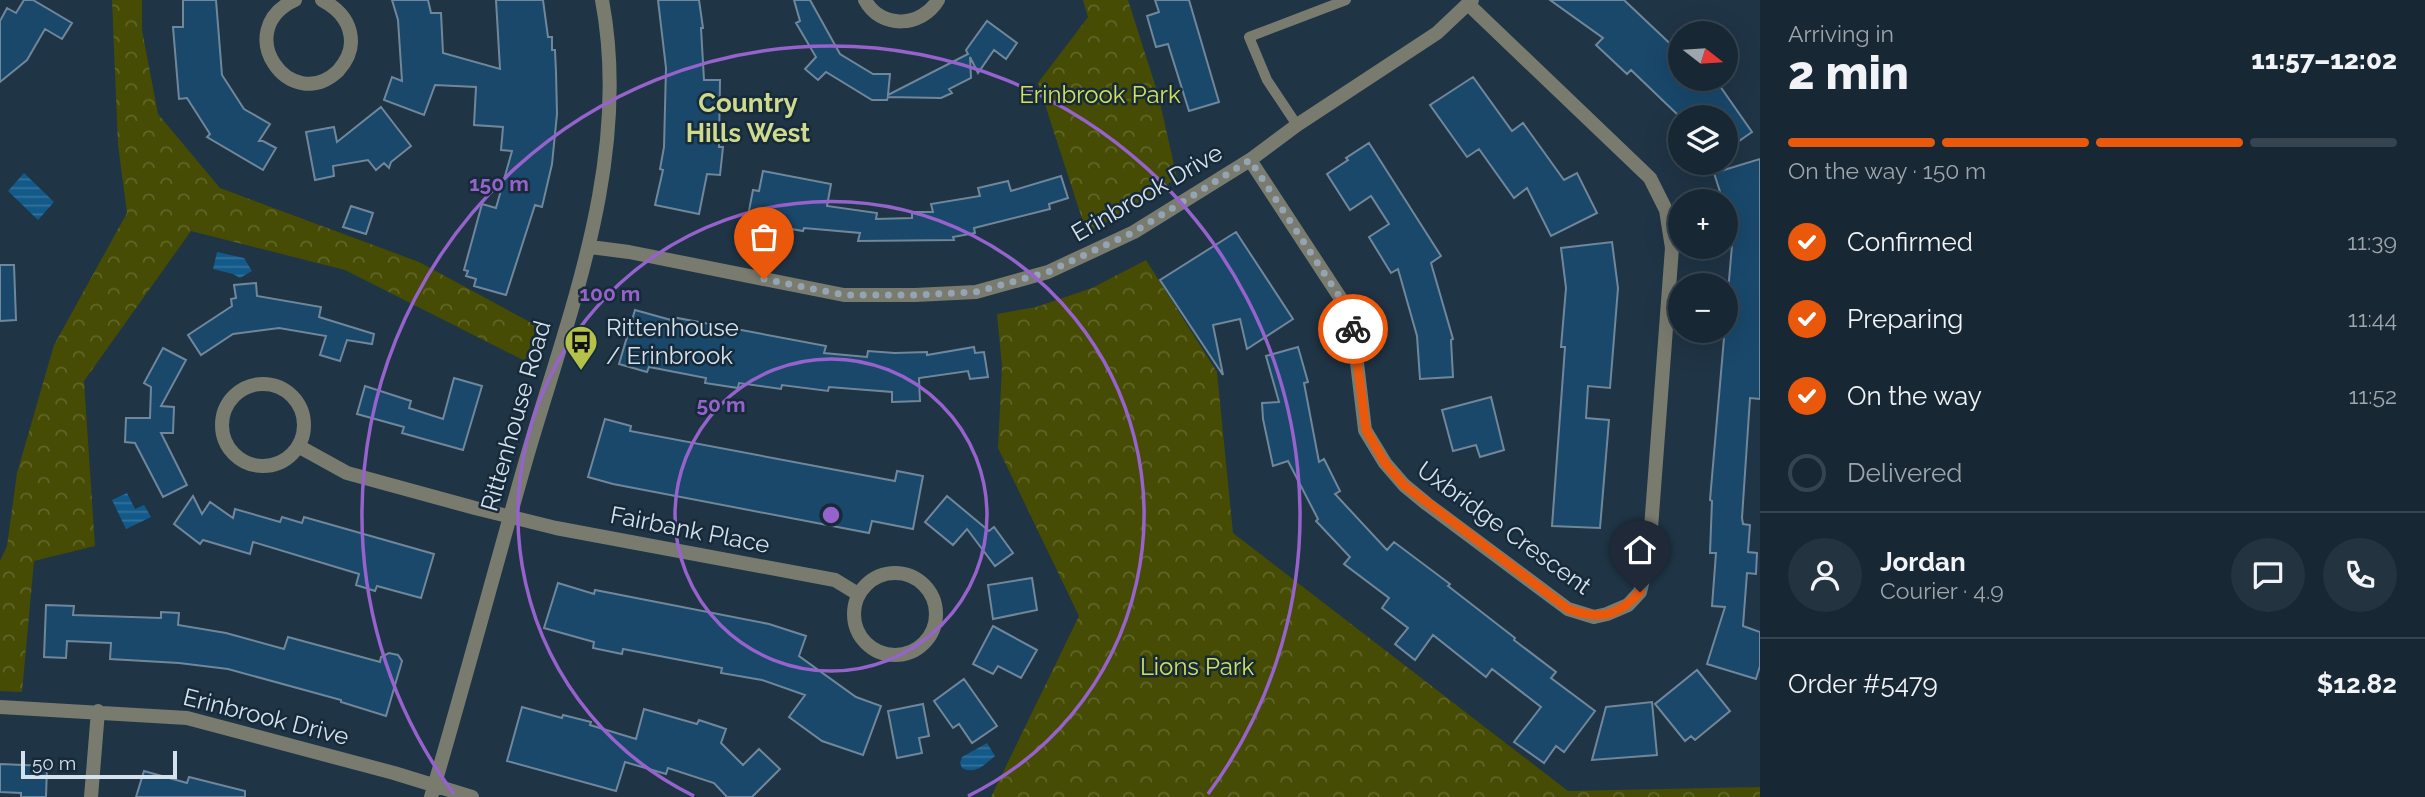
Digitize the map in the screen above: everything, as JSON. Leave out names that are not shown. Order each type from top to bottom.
[{"type":"street","points":[[295,0],[274,15],[267,33],[266,47],[272,64],[283,75],[304,83],[317,82],[332,76],[346,60],[351,46],[347,22],[335,7],[322,0]]},
{"type":"street","name":"Rittenhouse Road","points":[[433,791],[590,247],[606,155],[611,90],[603,0]]},
{"type":"street","points":[[866,0],[878,15],[889,20],[908,22],[926,14],[938,0]]},
{"type":"street","name":"Erinbrook Drive","points":[[590,247],[629,252],[844,295],[976,292],[1048,272],[1134,232],[1250,160],[1297,125],[1437,33],[1470,2]]},
{"type":"street","name":"Uxbridge Crescent","points":[[1250,160],[1343,302],[1353,330],[1366,430],[1385,463],[1404,485],[1568,609],[1594,617],[1628,605],[1640,592],[1649,555],[1672,248],[1666,210],[1650,178],[1470,2]]},
{"type":"street","points":[[275,385],[288,392],[303,413],[303,433],[298,446],[289,457],[276,464],[253,464],[240,458],[225,439],[222,427],[224,413],[230,401],[250,386],[275,385]]},
{"type":"street","name":"Fairbank Place","points":[[298,446],[347,473],[510,517],[835,580],[858,594]]},
{"type":"street","points":[[900,572],[921,581],[930,590],[936,603],[937,617],[928,640],[917,650],[904,655],[889,655],[876,651],[857,632],[854,618],[858,594],[868,582],[886,573],[900,572]]},
{"type":"street","name":"Erinbrook Drive","points":[[0,707],[187,718],[433,791],[472,797]]},
{"type":"street","points":[[91,797],[98,711]]},
{"type":"lane","points":[[1297,125],[1267,80],[1249,37],[1346,0]]},
{"type":"green space","points":[[112,0],[142,0],[142,30],[158,114],[220,188],[419,262],[537,326],[525,361],[345,270],[191,231],[84,381],[95,546],[34,561],[22,692],[0,691],[0,561],[7,546],[17,473],[54,345],[127,213],[118,145]]},
{"type":"green space","name":"Erinbrook Park","points":[[1083,0],[1128,0],[1158,94],[1177,178],[1087,234],[1038,83],[1088,17]]},
{"type":"green space","name":"Lions Park","points":[[1146,260],[1217,372],[1233,533],[1568,791],[1760,787],[1760,797],[991,797],[1079,616],[998,448],[1002,366],[997,314],[1036,307],[1092,288]]},
{"type":"water","points":[[24,173],[54,202],[38,220],[8,191]]},
{"type":"water","points":[[217,252],[244,258],[252,271],[240,278],[213,269]]},
{"type":"water","points":[[127,493],[135,509],[144,505],[151,517],[126,529],[112,500]]},
{"type":"water","points":[[987,743],[995,756],[976,769],[962,768],[962,757]]},
{"type":"building","points":[[24,0],[33,0],[72,23],[62,39],[45,29],[27,60],[0,82],[0,21],[7,8],[16,13]]},
{"type":"building","points":[[183,0],[216,0],[222,75],[244,109],[270,124],[259,141],[276,148],[263,170],[207,137],[210,134],[187,98],[179,99],[173,27],[183,27]]},
{"type":"building","points":[[392,0],[428,0],[431,13],[441,13],[443,53],[500,69],[496,0],[543,0],[548,37],[552,37],[552,50],[555,50],[557,114],[552,164],[542,207],[535,205],[506,295],[474,286],[476,279],[466,276],[468,271],[464,270],[482,204],[496,208],[512,151],[501,150],[503,127],[474,125],[476,87],[435,85],[424,115],[384,100],[392,77],[402,81],[398,20]]},
{"type":"building","points":[[658,0],[699,0],[703,28],[704,80],[720,80],[719,147],[723,147],[720,175],[707,174],[699,214],[655,205],[663,170],[660,169],[664,147],[666,68]]},
{"type":"building","points":[[794,0],[810,0],[840,54],[873,74],[890,74],[888,95],[968,54],[966,50],[987,21],[1017,43],[1006,59],[994,50],[978,73],[970,57],[971,78],[949,89],[952,93],[941,98],[888,97],[887,100],[872,100],[826,72],[818,80],[805,69],[816,57],[796,23],[800,21]]},
{"type":"building","points":[[1155,0],[1189,0],[1219,102],[1189,111],[1168,44],[1156,47],[1147,16],[1159,12]]},
{"type":"building","points":[[1550,0],[1624,0],[1668,42],[1668,91],[1723,91],[1733,105],[1668,105],[1631,70],[1627,74],[1596,45],[1603,38]]},
{"type":"building","points":[[1473,77],[1512,131],[1523,123],[1564,180],[1577,173],[1597,213],[1551,236],[1527,188],[1514,198],[1479,149],[1467,157],[1430,105]]},
{"type":"building","points":[[381,107],[411,146],[391,162],[389,168],[384,163],[376,170],[368,160],[333,166],[334,176],[315,180],[306,132],[334,127],[337,142]]},
{"type":"building","points":[[1738,112],[1752,132],[1738,142]]},
{"type":"building","points":[[1369,143],[1441,256],[1431,263],[1453,339],[1453,377],[1420,379],[1417,336],[1398,269],[1391,273],[1369,237],[1389,224],[1371,196],[1350,210],[1327,174]]},
{"type":"building","points":[[1760,159],[1760,399],[1750,398],[1742,518],[1743,524],[1750,525],[1748,552],[1757,553],[1756,574],[1747,573],[1743,626],[1760,632],[1760,666],[1756,679],[1707,664],[1725,607],[1712,606],[1716,553],[1710,553],[1710,500],[1724,343],[1738,343],[1738,273],[1730,273],[1731,259],[1738,259],[1738,189],[1719,189],[1715,175],[1738,175],[1738,166]]},
{"type":"building","points":[[763,171],[831,184],[827,206],[877,213],[876,219],[912,218],[912,212],[933,212],[931,204],[980,196],[978,188],[1008,181],[1011,191],[1061,176],[1068,198],[1049,204],[1050,209],[974,228],[975,233],[953,237],[954,240],[858,241],[860,233],[804,228],[803,231],[747,221],[753,190],[759,191]]},
{"type":"building","points":[[351,206],[373,213],[366,234],[343,227]]},
{"type":"building","points":[[1236,232],[1293,319],[1247,349],[1240,319],[1213,325],[1223,375],[1160,280]]},
{"type":"building","points":[[1612,242],[1618,288],[1610,388],[1588,386],[1586,418],[1609,420],[1600,528],[1552,526],[1565,347],[1561,347],[1566,288],[1561,248]]},
{"type":"building","points":[[0,265],[14,265],[16,320],[0,321]]},
{"type":"building","points":[[256,283],[257,296],[321,307],[319,317],[374,334],[372,344],[347,340],[340,361],[320,355],[326,336],[279,328],[233,334],[201,355],[188,335],[232,306],[231,299],[236,298],[234,285]]},
{"type":"building","points":[[635,310],[671,320],[672,317],[826,346],[824,353],[867,357],[868,351],[927,352],[927,355],[974,347],[975,353],[984,352],[988,377],[970,379],[968,371],[919,378],[920,401],[892,402],[892,392],[829,387],[828,391],[782,385],[781,389],[739,383],[738,388],[705,383],[706,378],[649,367],[647,372],[619,364]]},
{"type":"building","points":[[1298,347],[1308,382],[1304,383],[1319,462],[1324,459],[1340,491],[1335,494],[1387,550],[1394,542],[1450,584],[1448,586],[1556,672],[1551,678],[1595,711],[1564,752],[1556,746],[1544,763],[1514,742],[1541,707],[1492,669],[1486,677],[1433,635],[1415,660],[1395,644],[1408,628],[1382,608],[1389,598],[1344,564],[1350,557],[1316,521],[1318,519],[1288,461],[1273,466],[1262,403],[1279,402],[1266,356]]},
{"type":"building","points":[[163,348],[186,360],[161,406],[174,407],[173,433],[161,433],[187,485],[163,497],[135,443],[125,442],[126,418],[150,418],[151,387],[144,383]]},
{"type":"building","points":[[454,378],[482,386],[463,450],[402,433],[404,427],[357,414],[365,386],[411,401],[409,408],[443,419]]},
{"type":"building","points":[[1491,397],[1504,450],[1480,457],[1476,445],[1453,451],[1442,410]]},
{"type":"building","points":[[605,419],[631,426],[630,431],[895,481],[897,471],[923,476],[913,529],[872,521],[869,533],[588,477]]},
{"type":"building","points":[[193,496],[202,514],[210,502],[233,518],[235,509],[280,522],[282,517],[302,523],[304,517],[434,554],[421,598],[377,586],[375,591],[356,585],[359,574],[253,542],[250,554],[203,540],[200,544],[174,524]]},
{"type":"building","points":[[947,496],[989,531],[994,527],[1013,553],[995,566],[967,529],[953,545],[925,522]]},
{"type":"building","points":[[1032,578],[1037,610],[993,619],[988,585]]},
{"type":"building","points":[[558,583],[594,594],[595,590],[769,624],[806,636],[799,656],[856,697],[881,706],[863,755],[822,741],[789,717],[805,695],[762,680],[721,673],[722,668],[623,649],[622,654],[593,648],[594,642],[544,628]]},
{"type":"building","points":[[46,605],[74,606],[73,615],[161,618],[161,612],[179,613],[178,625],[226,633],[284,649],[288,637],[380,662],[381,657],[389,653],[398,655],[402,661],[386,716],[341,700],[228,669],[110,659],[111,643],[67,641],[66,658],[44,657]]},
{"type":"building","points":[[993,626],[1037,650],[1021,678],[998,666],[993,674],[973,664]]},
{"type":"building","points":[[1697,670],[1730,711],[1695,740],[1691,736],[1685,741],[1655,704]]},
{"type":"building","points":[[964,679],[997,726],[972,743],[959,724],[953,728],[934,701]]},
{"type":"building","points":[[1652,702],[1657,755],[1592,760],[1606,707]]},
{"type":"building","points":[[923,704],[929,736],[919,738],[922,753],[897,758],[888,711]]},
{"type":"building","points":[[522,707],[562,718],[563,715],[591,722],[590,725],[636,739],[644,709],[697,724],[699,720],[726,729],[721,743],[743,765],[759,749],[780,769],[752,797],[727,797],[714,783],[668,768],[666,774],[625,762],[616,791],[507,761]]},
{"type":"building","points":[[0,764],[47,766],[46,797],[21,797],[21,793],[0,792]]},
{"type":"building","points":[[144,771],[187,783],[189,777],[245,791],[245,797],[136,797]]},
{"type":"way so far","points":[[764,279],[844,295],[976,292],[1048,272],[1134,232],[1250,160],[1343,302],[1353,329]]},
{"type":"place","name":"Rittenhouse / Erinbrook","points":[[581,372]]},
{"type":"district","name":"Country Hills West","points":[[748,118]]},
{"type":"route","points":[[1353,329],[1366,430],[1385,463],[1404,485],[1568,609],[1594,617],[1607,614],[1628,605],[1640,592]]}]
